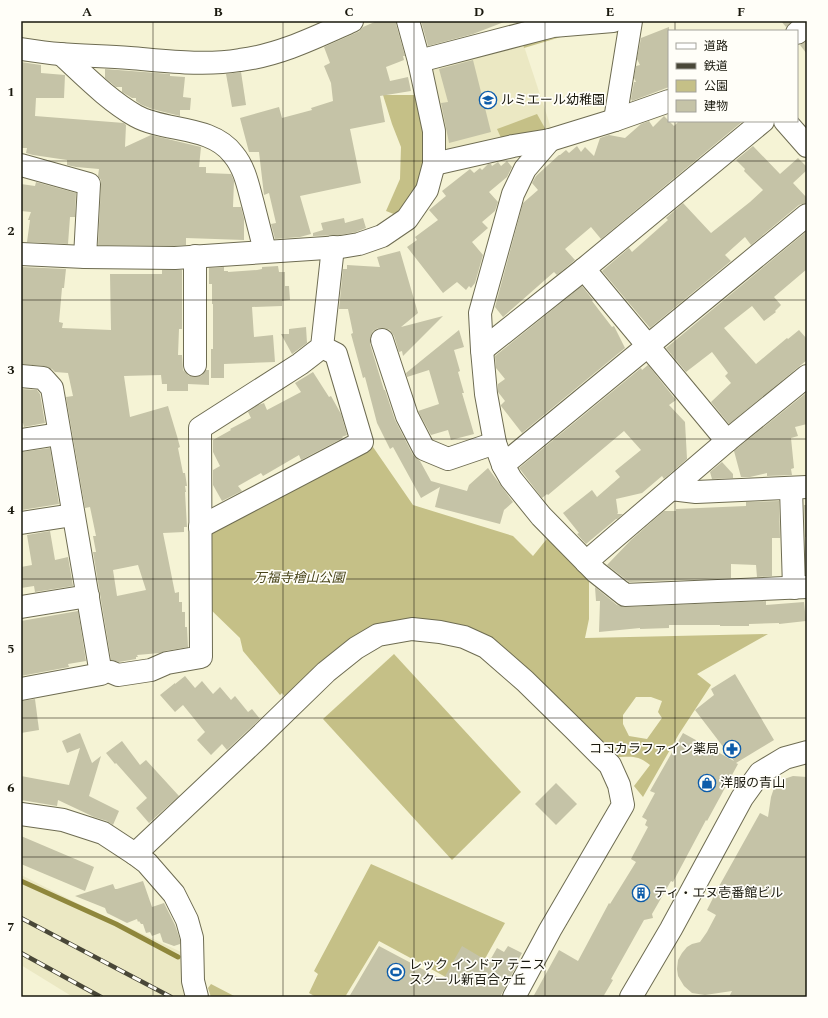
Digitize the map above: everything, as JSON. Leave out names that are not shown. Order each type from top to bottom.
[{"type":"street","points":[[21,49],[61,54],[215,63],[262,56],[305,42],[352,21]]},
{"type":"street","points":[[21,254],[85,257],[175,258],[333,247],[360,244],[382,236],[407,219],[427,190],[434,164],[434,131],[419,61],[408,21]]},
{"type":"street","points":[[419,61],[554,26],[613,21]]},
{"type":"street","points":[[615,120],[631,21]]},
{"type":"street","points":[[798,32],[807,24]]},
{"type":"street","points":[[61,54],[97,88],[136,116],[150,122],[213,138],[233,153],[245,174],[265,251]]},
{"type":"street","points":[[434,164],[513,146],[550,140],[615,120],[668,101]]},
{"type":"street","points":[[482,350],[584,269],[762,122]]},
{"type":"street","points":[[786,122],[807,146]]},
{"type":"street","points":[[550,140],[525,169],[513,194],[480,313],[486,394],[495,443],[503,465],[511,479],[531,504],[596,572],[625,594],[800,587],[799,488],[696,492],[671,489]]},
{"type":"street","points":[[21,165],[89,184],[85,257]]},
{"type":"street","points":[[503,465],[807,215]]},
{"type":"street","points":[[111,672],[118,675],[151,670],[167,663],[201,658],[200,428],[300,364],[322,347],[333,247]]},
{"type":"street","points":[[195,256],[195,365]]},
{"type":"street","points":[[584,269],[727,441]]},
{"type":"street","points":[[382,340],[407,416],[424,449],[448,459],[495,443]]},
{"type":"street","points":[[200,527],[362,442],[336,354],[322,347]]},
{"type":"street","points":[[21,376],[42,378],[52,388],[101,674],[21,689]]},
{"type":"street","points":[[586,562],[727,441],[807,376]]},
{"type":"street","points":[[21,440],[59,434]]},
{"type":"street","points":[[21,523],[73,515]]},
{"type":"street","points":[[21,607],[88,596]]},
{"type":"street","points":[[135,854],[326,672],[356,648],[378,635],[412,629],[440,632],[464,637],[486,647],[525,681],[610,765],[619,785],[623,805],[550,930],[514,997]]},
{"type":"street","points":[[631,997],[671,929],[742,798],[760,773],[785,758],[807,752]]},
{"type":"street","points":[[21,814],[63,820],[103,833],[147,863],[174,894],[187,920],[192,938],[193,981],[197,997]]},
{"type":"shaded area","name":"ルミエール幼稚園","points":[[522,40],[551,128],[452,152],[446,148],[427,72],[430,65]]},
{"type":"shaded area","points":[[21,875],[181,952],[188,997],[73,997],[21,965]]},
{"type":"green space","points":[[616,26],[622,32],[564,36],[524,48],[522,40]]},
{"type":"green space","points":[[383,95],[416,95],[425,134],[425,161],[419,185],[399,216],[386,211],[400,179],[401,147]]},
{"type":"green space","points":[[537,114],[546,130],[502,140],[497,129]]},
{"type":"green space","name":"万福寺檜山公園","points":[[373,447],[413,505],[513,536],[533,556],[550,535],[589,571],[589,619],[585,638],[768,634],[697,674],[711,685],[679,734],[643,797],[634,786],[650,765],[645,761],[637,758],[614,757],[531,675],[415,624],[288,701],[282,693],[280,695],[243,651],[240,638],[208,607],[211,530]],"holes":[[[636,697],[651,697],[662,701],[658,712],[662,718],[647,739],[629,736],[623,724],[623,715]]]},
{"type":"green space","points":[[394,654],[521,792],[452,860],[323,719]]},
{"type":"green space","points":[[371,864],[505,923],[468,989],[379,941],[345,997],[316,997],[309,993],[318,974],[314,971]]},
{"type":"green space","points":[[211,984],[236,997],[211,997],[208,988]]},
{"type":"building","points":[[377,21],[396,21],[405,56],[403,56],[404,60],[386,67],[390,81],[408,77],[411,91],[380,96],[385,122],[350,129],[361,183],[300,196],[311,234],[300,237],[275,239],[271,224],[276,223],[269,193],[264,195],[259,152],[249,152],[240,118],[279,107],[282,118],[312,110],[311,108],[333,101],[331,83],[324,66],[330,63],[324,47],[360,31],[363,27]]},
{"type":"building","points":[[421,21],[504,22],[473,34],[428,46]]},
{"type":"building","points":[[781,21],[792,21],[786,27]]},
{"type":"building","points":[[669,27],[668,87],[632,101],[631,99],[634,82],[636,82],[634,78],[636,66],[640,65],[637,59],[641,38]]},
{"type":"building","points":[[807,41],[807,54],[800,45]]},
{"type":"building","points":[[473,60],[491,132],[449,143],[441,103],[448,102],[439,69]]},
{"type":"building","points":[[21,62],[41,65],[41,73],[65,75],[64,98],[36,98],[35,116],[124,123],[126,125],[125,147],[151,135],[201,147],[199,167],[206,167],[206,173],[231,174],[234,181],[233,207],[241,207],[244,219],[244,240],[186,238],[186,245],[175,246],[98,245],[101,185],[101,180],[98,176],[99,169],[67,165],[67,160],[33,155],[26,153],[27,148],[21,148]]},
{"type":"building","points":[[105,69],[170,74],[170,76],[185,77],[183,97],[191,98],[190,110],[180,110],[180,116],[142,105],[136,101],[136,98],[132,98],[122,92],[122,87],[116,87],[105,78]]},
{"type":"building","points":[[241,72],[246,105],[232,107],[226,74]]},
{"type":"building","points":[[664,116],[668,122],[674,126],[678,122],[742,122],[601,239],[591,227],[565,249],[575,260],[557,275],[554,272],[503,317],[495,307],[523,203],[538,190],[532,183],[536,176],[566,150],[569,153],[577,146],[581,152],[585,147],[594,156],[600,138],[609,135],[625,138],[641,124],[649,121],[653,127]]},
{"type":"building","points":[[753,146],[780,174],[798,158],[807,167],[807,170],[793,183],[807,198],[807,203],[799,205],[751,245],[745,237],[725,255],[731,261],[650,328],[602,271],[629,248],[632,252],[668,220],[666,218],[683,203],[711,233],[750,202],[763,190],[744,171],[745,169],[736,160]]},
{"type":"building","points":[[507,161],[512,167],[507,177],[489,192],[498,202],[495,211],[482,222],[488,228],[472,242],[483,255],[475,283],[471,288],[469,286],[466,290],[457,282],[443,293],[407,247],[417,240],[415,237],[438,220],[429,210],[446,196],[442,191],[470,169],[474,173],[480,168],[482,170],[488,164],[491,164],[492,166],[498,162],[501,166]]},
{"type":"building","points":[[36,182],[76,193],[75,217],[70,217],[68,244],[27,242],[30,220],[28,220],[31,212],[21,211],[21,184],[35,186]]},
{"type":"building","points":[[344,218],[345,223],[363,218],[366,228],[356,232],[340,235],[313,236],[313,233],[323,230],[321,223]]},
{"type":"building","points":[[807,231],[807,269],[774,297],[781,305],[775,311],[776,312],[764,321],[752,306],[724,328],[756,364],[799,330],[807,339],[807,360],[729,424],[711,402],[731,383],[725,376],[728,373],[712,352],[686,372],[666,348]]},
{"type":"building","points":[[400,251],[418,313],[401,327],[443,316],[403,356],[402,351],[399,352],[394,336],[390,330],[378,328],[373,331],[370,337],[370,344],[384,390],[395,420],[413,455],[420,461],[431,481],[467,491],[469,485],[488,468],[513,502],[504,510],[500,524],[435,507],[440,487],[421,498],[393,447],[390,449],[377,423],[365,377],[363,378],[351,334],[353,333],[348,309],[339,309],[343,269],[347,269],[347,265],[380,267],[377,257]]},
{"type":"building","points":[[278,266],[279,272],[285,272],[285,286],[289,286],[290,300],[282,301],[282,306],[252,307],[254,337],[273,335],[275,362],[224,364],[224,378],[211,378],[211,349],[213,349],[213,304],[212,284],[209,284],[209,268],[224,267],[224,271],[228,272],[257,270],[262,269],[262,267]]},
{"type":"building","points":[[22,267],[66,269],[64,288],[62,288],[59,322],[63,323],[62,328],[111,330],[110,274],[162,274],[162,270],[182,270],[182,329],[179,329],[178,355],[182,355],[183,370],[189,376],[201,376],[206,370],[209,370],[209,385],[188,384],[188,391],[167,391],[167,384],[162,384],[161,375],[124,376],[130,417],[168,406],[180,447],[178,448],[187,486],[185,486],[185,492],[187,527],[184,527],[184,532],[163,533],[175,593],[179,592],[179,602],[182,602],[182,612],[185,612],[185,627],[187,627],[188,647],[160,653],[137,655],[138,657],[136,657],[136,659],[119,662],[111,660],[93,552],[96,552],[93,536],[96,536],[90,507],[85,508],[66,397],[73,396],[68,373],[55,372],[44,366],[21,364]],"holes":[[[138,565],[146,590],[117,596],[113,570]]]},
{"type":"building","points":[[582,286],[612,327],[614,326],[625,348],[522,433],[501,406],[505,401],[498,392],[498,384],[505,379],[496,368],[495,356]]},
{"type":"building","points":[[306,327],[307,343],[292,354],[281,334],[289,334],[289,329]]},
{"type":"building","points":[[459,330],[464,347],[454,350],[460,371],[458,372],[464,393],[462,393],[474,434],[451,440],[448,430],[431,435],[418,411],[439,404],[429,370],[407,377],[406,373]]},
{"type":"building","points":[[648,365],[676,400],[669,405],[685,422],[687,459],[664,479],[662,476],[642,493],[616,499],[617,514],[623,514],[586,544],[577,534],[579,533],[563,513],[592,490],[597,497],[620,477],[615,471],[641,450],[624,431],[548,495],[547,494],[542,498],[519,468],[641,368],[642,370]]},
{"type":"building","points":[[313,372],[329,397],[331,396],[341,414],[347,435],[301,460],[299,455],[263,476],[261,473],[238,486],[242,491],[222,501],[213,485],[213,470],[220,466],[213,452],[213,440],[251,418],[248,412],[258,405],[264,403],[267,410],[301,392],[295,383]]},
{"type":"building","points":[[21,389],[37,390],[40,394],[45,423],[24,427],[23,423],[21,423]]},
{"type":"building","points":[[806,393],[807,424],[795,427],[798,436],[791,438],[794,468],[791,469],[792,475],[767,476],[767,473],[750,477],[741,477],[734,451]]},
{"type":"building","points":[[50,448],[59,504],[22,510],[21,452]]},
{"type":"building","points":[[722,462],[733,474],[733,478],[712,479],[710,472]]},
{"type":"building","points":[[779,501],[780,538],[772,538],[772,576],[757,577],[756,565],[731,564],[731,578],[629,582],[607,565],[631,540],[664,511],[676,511],[676,509],[746,506],[746,502]]},
{"type":"building","points":[[804,505],[807,505],[807,537],[805,537]]},
{"type":"building","points":[[50,531],[55,560],[68,557],[73,586],[35,592],[34,586],[21,588],[21,567],[32,565],[27,535]]},
{"type":"building","points":[[595,587],[617,605],[626,607],[766,601],[766,605],[804,602],[806,621],[779,624],[749,624],[749,626],[669,625],[669,628],[640,628],[599,632],[600,601],[596,601]]},
{"type":"building","points":[[78,611],[86,661],[68,664],[69,667],[21,676],[21,621]]},
{"type":"building","points":[[735,674],[774,740],[736,763],[738,764],[707,821],[706,820],[673,882],[671,881],[652,914],[653,918],[644,920],[611,979],[613,980],[603,997],[533,997],[559,950],[578,961],[609,903],[610,904],[636,862],[631,859],[648,827],[645,825],[647,820],[642,817],[655,793],[650,791],[683,733],[734,761],[695,710],[714,695],[711,689]]},
{"type":"building","points":[[185,676],[195,688],[202,681],[213,694],[220,687],[231,700],[235,696],[248,712],[252,709],[260,719],[227,750],[222,744],[211,755],[197,740],[205,732],[183,705],[175,712],[160,695]]},
{"type":"building","points":[[35,699],[39,730],[21,733],[21,701]]},
{"type":"building","points":[[80,733],[92,763],[101,756],[89,796],[119,811],[113,825],[58,800],[57,806],[21,800],[21,776],[69,785],[80,748],[67,753],[62,741]]},
{"type":"building","points":[[122,741],[140,765],[146,760],[179,796],[149,823],[136,808],[147,798],[106,753]]},
{"type":"building","points":[[793,776],[807,777],[807,997],[729,997],[732,991],[705,995],[692,993],[684,986],[678,976],[678,960],[687,947],[700,942],[707,932],[716,915],[707,910],[760,813],[768,817],[774,788],[784,779]]},
{"type":"building","points":[[556,783],[577,804],[556,825],[535,804]]},
{"type":"building","points":[[21,836],[94,867],[85,891],[21,864]]},
{"type":"building","points":[[143,881],[152,907],[164,903],[175,925],[180,944],[174,946],[163,942],[160,933],[152,936],[150,932],[146,933],[143,924],[139,921],[138,922],[137,919],[127,923],[107,913],[105,908],[75,896],[113,884],[115,889],[117,889]]},
{"type":"building","points":[[379,946],[443,980],[462,946],[489,962],[497,948],[504,952],[508,946],[522,953],[500,997],[349,997]]},
{"type":"waterway","points":[[21,881],[116,924],[178,957]]},
{"type":"railway","points":[[21,918],[171,997]]},
{"type":"railway","points":[[21,953],[101,997]]},
{"type":"place","name":"ルミエール幼稚園","points":[[488,100]]},
{"type":"place","name":"ココカラファイン薬局","points":[[732,749]]},
{"type":"place","name":"洋服の青山","points":[[707,783]]},
{"type":"place","name":"ティ・エヌ壱番館ビル","points":[[641,893]]},
{"type":"place","name":"レック インドア テニス スクール新百合ヶ丘","points":[[396,972]]}]
